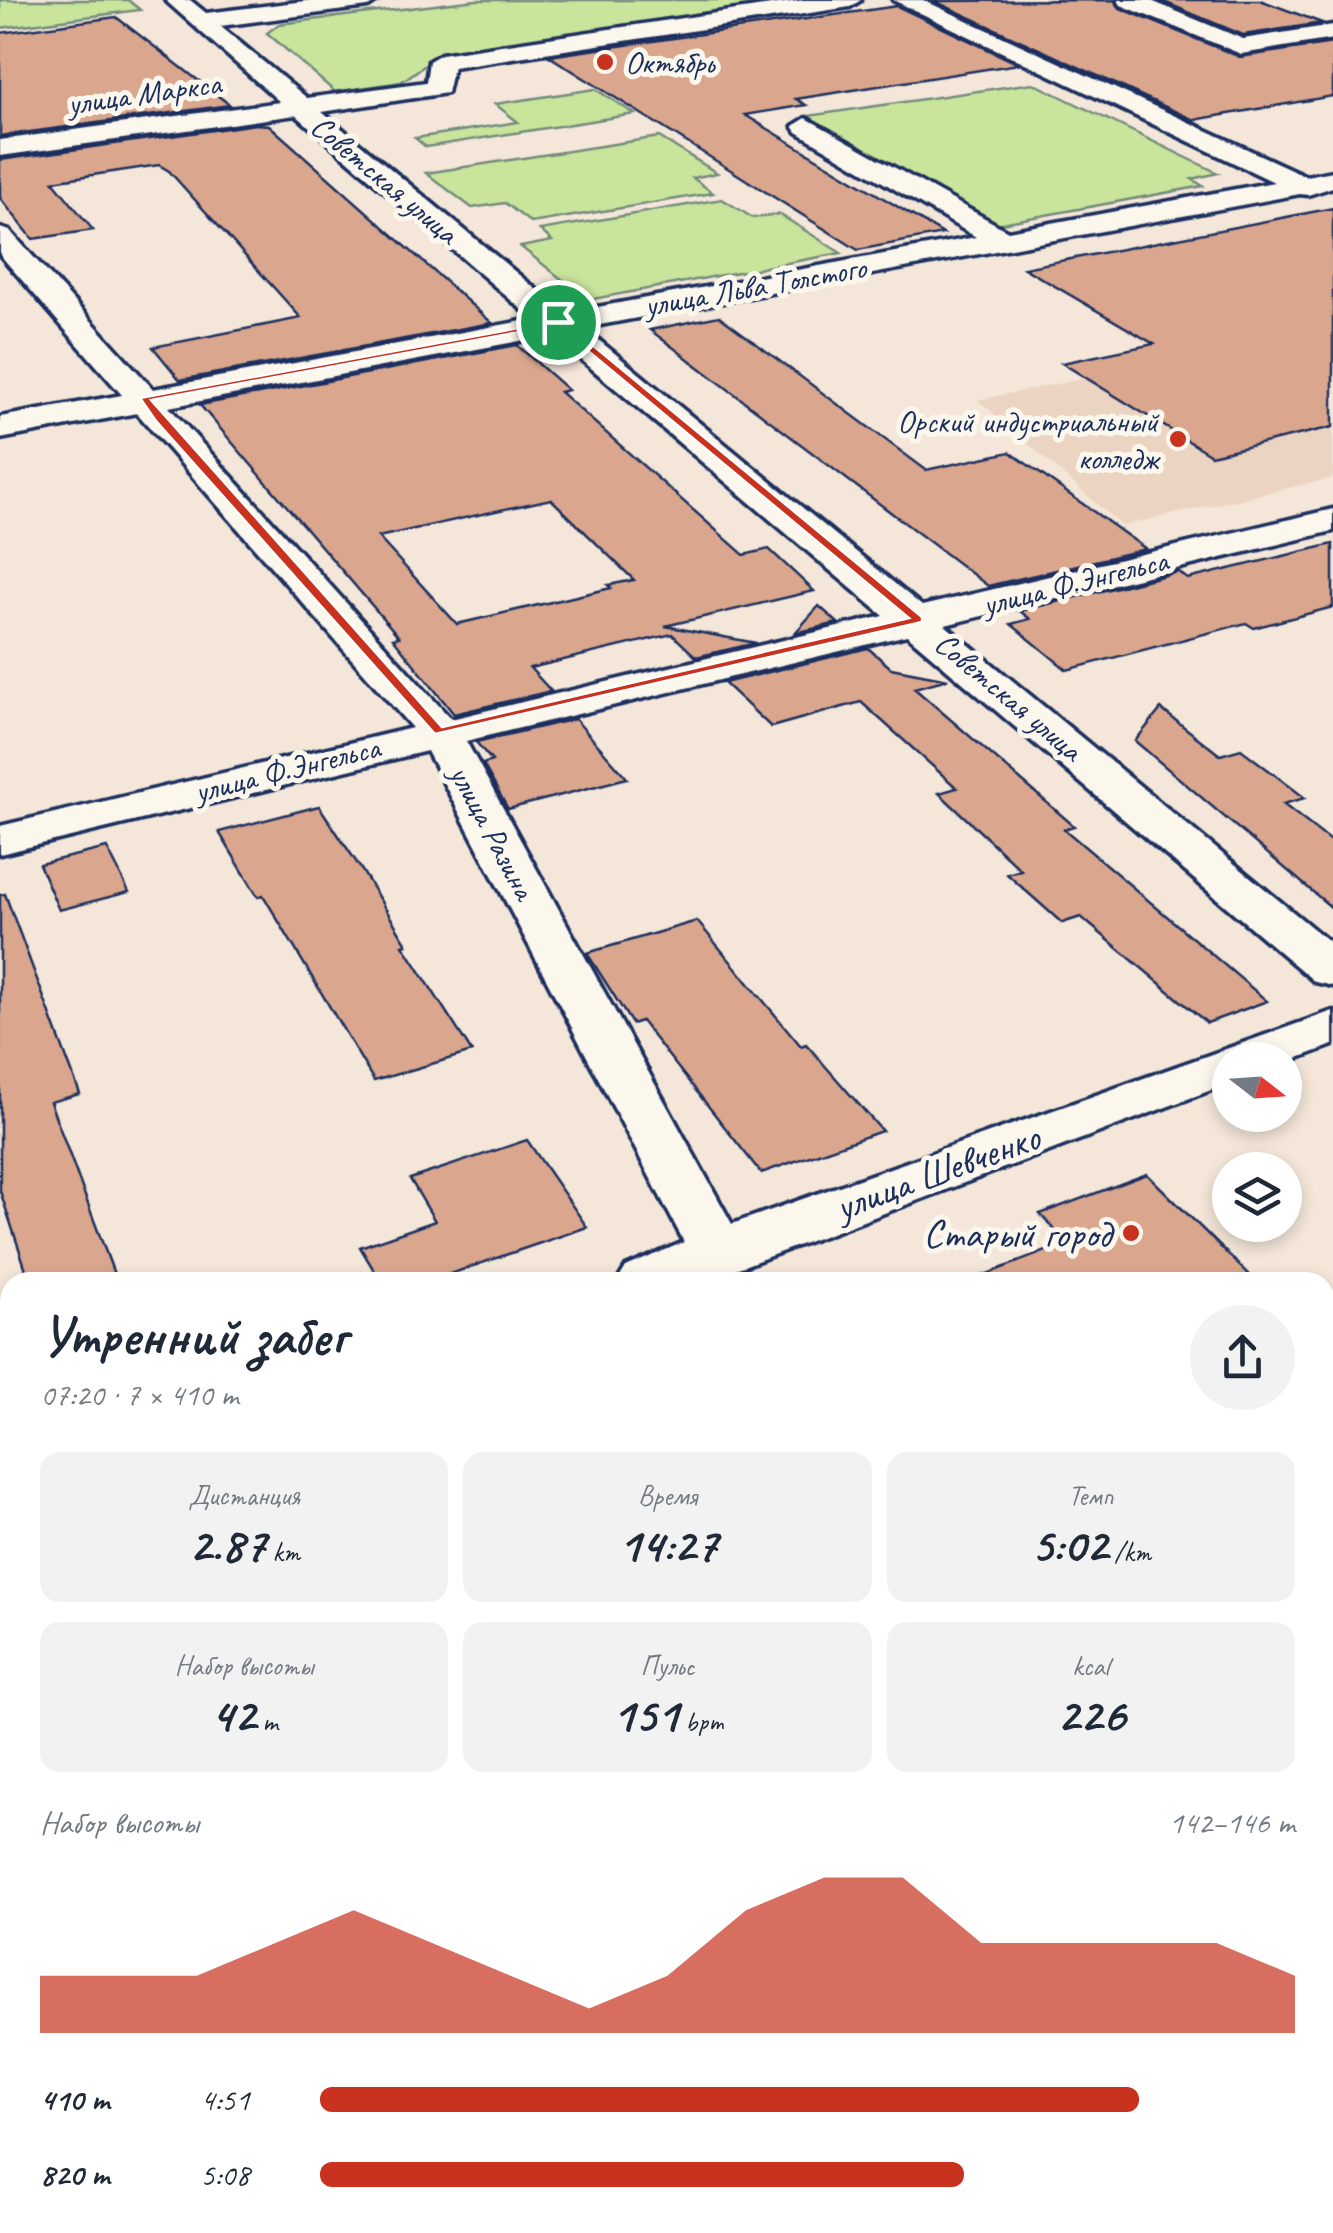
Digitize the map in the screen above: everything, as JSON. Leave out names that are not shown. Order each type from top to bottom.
[{"type":"street","points":[[189,11],[368,0]]},
{"type":"street","name":"улица Маркса","points":[[0,148],[438,88],[441,61],[850,0]]},
{"type":"street","points":[[904,0],[1318,182],[1333,200]]},
{"type":"street","points":[[1129,0],[1241,47],[1333,32]]},
{"type":"street","name":"Советская улица","points":[[189,11],[298,107],[918,619],[1333,971]]},
{"type":"street","points":[[806,126],[1004,240]]},
{"type":"street","name":"улица Льва Толстого","points":[[0,428],[1318,182]]},
{"type":"street","name":"улица Разина","points":[[0,238],[439,732],[718,1252]]},
{"type":"street","name":"улица Ф.Энгельса","points":[[0,840],[1333,520]]},
{"type":"street","points":[[1292,1042],[1333,1027]]},
{"type":"street","name":"улица Шевченко","points":[[671,1272],[1212,1071]]},
{"type":"shaded area","name":"Орский индустриальный колледж","points":[[1311,211],[1333,222],[1333,478],[1122,526],[978,400],[1175,360],[1024,268]]},
{"type":"green space","points":[[0,0],[128,0],[140,10],[0,28]]},
{"type":"green space","points":[[476,0],[819,0],[431,61],[401,82],[335,92],[267,33],[279,24]]},
{"type":"green space","points":[[1033,83],[1218,173],[1192,179],[1203,186],[980,227],[806,126],[808,116]]},
{"type":"green space","points":[[595,89],[635,114],[426,147],[415,138],[518,122],[495,104]]},
{"type":"green space","points":[[659,137],[717,173],[693,178],[713,193],[531,223],[505,203],[472,208],[426,173]]},
{"type":"green space","points":[[722,199],[753,218],[779,214],[841,253],[588,300],[521,247],[552,241],[540,230]]},
{"type":"building","points":[[1114,0],[1120,8],[1240,57],[1333,43],[1333,96],[1194,120],[934,1]]},
{"type":"building","points":[[1159,0],[1260,0],[1322,23],[1243,35]]},
{"type":"building","points":[[897,6],[1019,64],[796,99],[806,105],[745,115],[943,234],[858,250],[549,56]]},
{"type":"building","points":[[116,17],[230,105],[0,136],[0,33]]},
{"type":"building","points":[[269,125],[492,323],[180,380],[153,347],[301,318],[169,171],[159,165],[53,181],[93,230],[33,239],[0,198],[0,160]]},
{"type":"building","points":[[1333,208],[1333,427],[1211,455],[1062,363],[1154,344],[1024,268]]},
{"type":"building","points":[[719,316],[926,470],[1010,452],[1146,549],[988,586],[650,330]]},
{"type":"building","points":[[517,345],[568,390],[560,392],[744,555],[769,549],[814,591],[665,626],[756,643],[696,657],[672,634],[530,668],[551,691],[454,714],[393,638],[399,637],[200,405]],"holes":[[[551,499],[634,580],[457,624],[378,537]]]},
{"type":"building","points":[[1333,544],[1333,607],[1254,628],[1246,623],[1067,670],[1011,624],[1030,619],[1020,611],[1178,572],[1188,579]]},
{"type":"building","points":[[819,606],[838,623],[795,633]]},
{"type":"building","points":[[868,648],[891,668],[948,679],[914,688],[1074,826],[1064,829],[1267,1001],[1207,1023],[1081,917],[1062,923],[1007,874],[1021,870],[939,793],[957,788],[861,702],[771,727],[724,683]]},
{"type":"building","points":[[1161,709],[1220,755],[1241,749],[1305,798],[1283,804],[1333,843],[1333,909],[1135,741]]},
{"type":"building","points":[[575,719],[627,778],[508,809],[483,764],[492,761],[476,742]]},
{"type":"building","points":[[319,806],[472,1052],[374,1081],[263,895],[258,897],[219,832]]},
{"type":"building","points":[[107,848],[129,892],[59,910],[39,864]]},
{"type":"building","points":[[5,894],[80,1094],[50,1102],[113,1272],[27,1272],[0,1191],[0,895]]},
{"type":"building","points":[[697,921],[801,1046],[806,1044],[882,1131],[761,1173],[641,1021],[632,1024],[587,953]]},
{"type":"building","points":[[527,1140],[587,1227],[456,1272],[375,1272],[360,1247],[435,1221],[410,1179]]},
{"type":"building","name":"Старый город","points":[[1147,1174],[1246,1272],[992,1272],[1067,1243],[1040,1214]]},
{"type":"place","name":"Октябрь","points":[[605,62]]},
{"type":"place","name":"Орский индустриальный колледж","points":[[1178,439]]},
{"type":"place","name":"Старый город","points":[[1131,1233]]},
{"type":"route","points":[[558,322],[918,619],[439,732],[145,398],[558,322]]}]
